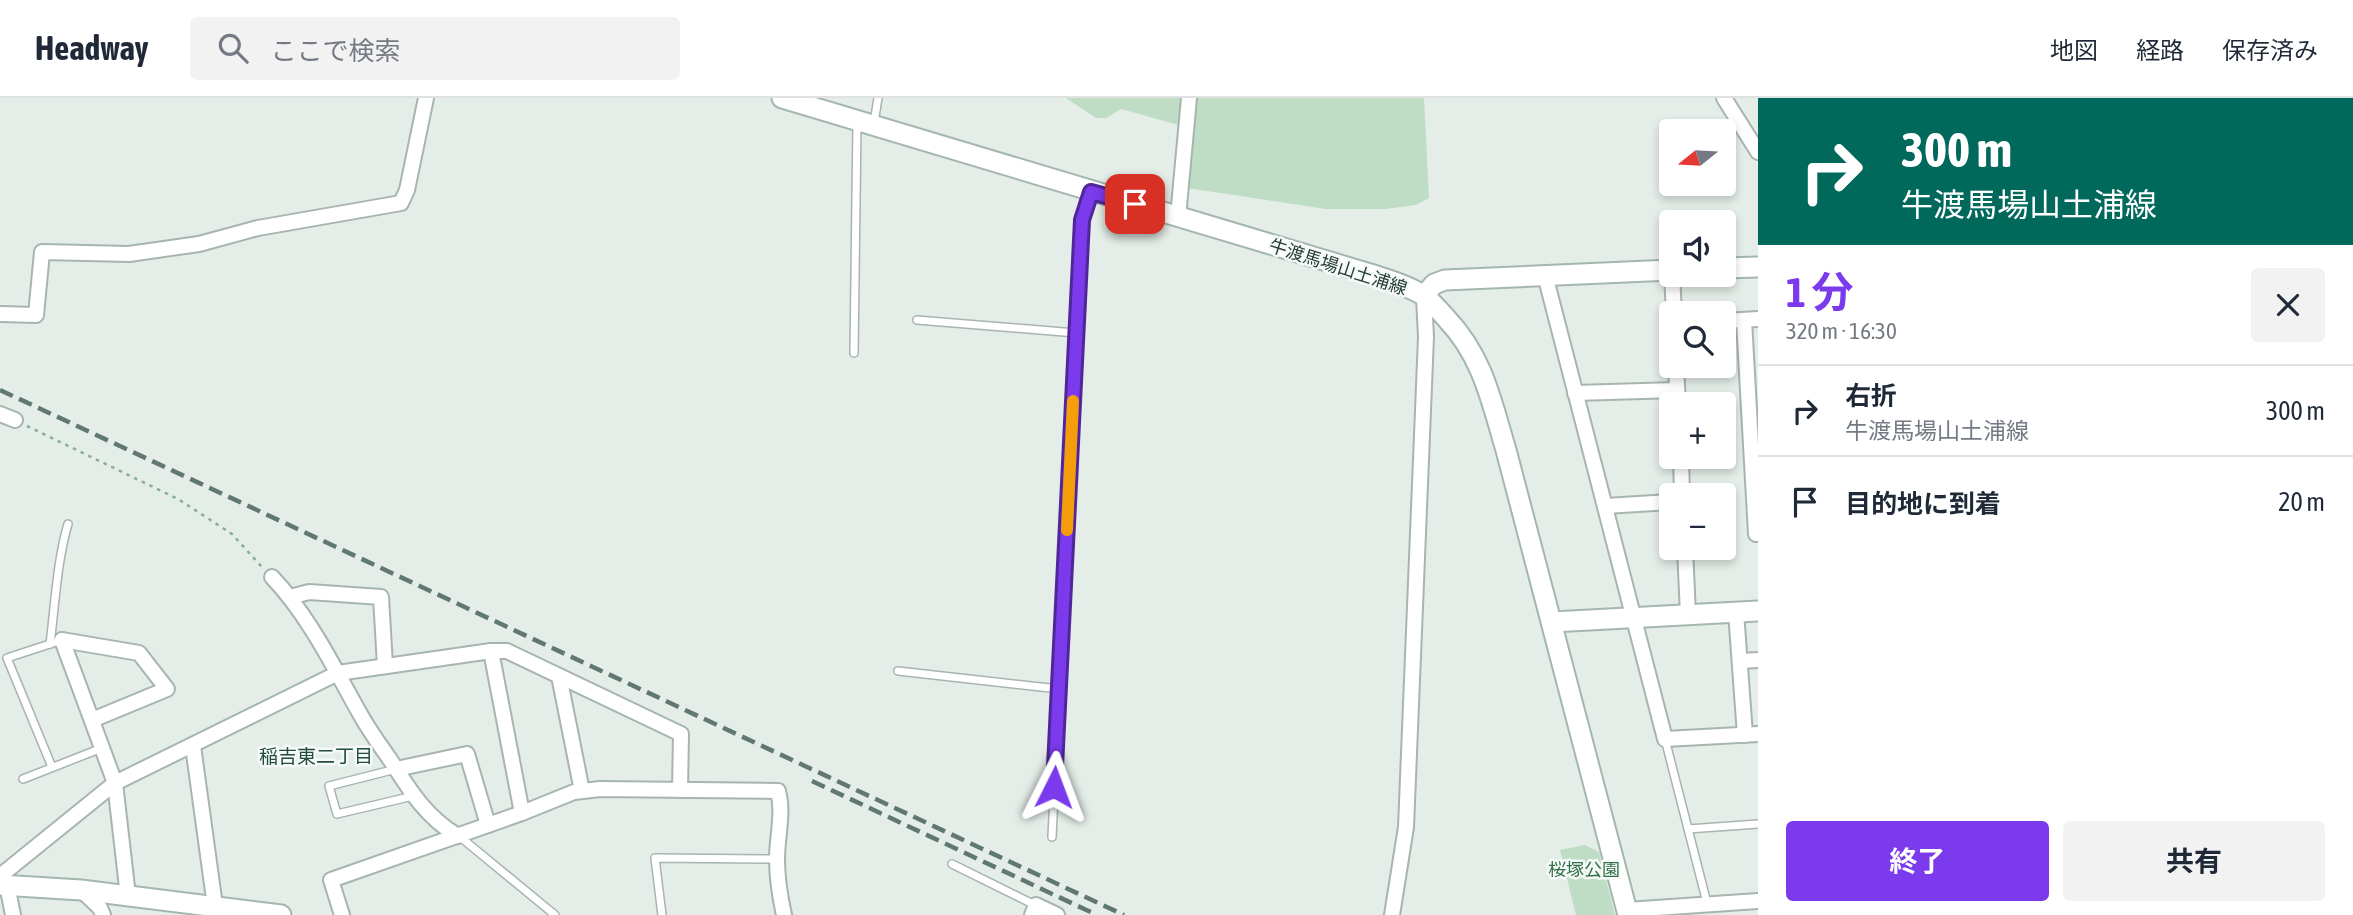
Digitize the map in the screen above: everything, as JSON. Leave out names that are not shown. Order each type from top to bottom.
[{"type":"main road","name":"牛渡馬場山土浦線","points":[[782,98],[1387,279],[1424,296],[1464,337],[1478,361],[1506,450],[1628,913]]},
{"type":"main road","points":[[1736,268],[1758,267]]},
{"type":"main road","points":[[1424,296],[1434,284],[1445,280],[1659,272]]},
{"type":"main road","points":[[1552,622],[1758,611]]},
{"type":"main road","points":[[2,882],[281,915]]},
{"type":"street","points":[[0,314],[36,315],[42,252],[129,254],[199,244],[258,229],[401,203],[407,190],[426,98]]},
{"type":"street","points":[[1178,217],[1189,98]]},
{"type":"street","points":[[1724,98],[1758,152]]},
{"type":"street","points":[[1545,275],[1665,739],[1751,734],[1736,612]]},
{"type":"street","points":[[1392,915],[1406,827],[1426,337],[1424,296]]},
{"type":"street","points":[[1751,319],[1756,534],[1758,533]]},
{"type":"street","points":[[1576,393],[1659,396]]},
{"type":"street","points":[[0,414],[15,420]]},
{"type":"street","points":[[1605,506],[1659,503]]},
{"type":"street","points":[[1686,560],[1688,615]]},
{"type":"street","points":[[272,578],[290,597],[413,796],[444,828],[458,835]]},
{"type":"street","points":[[290,597],[309,592],[381,597],[385,666]]},
{"type":"street","points":[[56,642],[139,653],[167,689],[92,720]]},
{"type":"street","points":[[56,642],[92,720],[116,783],[128,895]]},
{"type":"street","points":[[491,651],[522,813]]},
{"type":"street","points":[[13,915],[2,882],[116,783],[338,673],[507,651],[681,734],[680,790]]},
{"type":"street","points":[[1741,661],[1758,660]]},
{"type":"street","points":[[559,676],[582,791]]},
{"type":"street","points":[[193,746],[215,906]]},
{"type":"street","points":[[396,769],[467,754],[488,825]]},
{"type":"street","points":[[342,915],[331,880],[574,792],[600,789],[778,791],[781,802],[777,859],[784,915]]},
{"type":"street","points":[[81,890],[100,908],[103,915]]},
{"type":"street","points":[[1628,913],[1707,903],[1758,901]]},
{"type":"street","points":[[1034,910],[1057,915]]},
{"type":"lane","points":[[854,353],[865,121],[878,98]]},
{"type":"lane","points":[[1052,837],[1082,220],[1091,192]]},
{"type":"lane","points":[[917,320],[1076,333]]},
{"type":"lane","points":[[52,767],[7,658],[56,642],[60,551],[68,524]]},
{"type":"lane","points":[[898,671],[1059,689]]},
{"type":"lane","points":[[1665,739],[1707,903]]},
{"type":"lane","points":[[23,779],[102,747]]},
{"type":"lane","points":[[396,769],[329,786],[337,814],[413,796]]},
{"type":"lane","points":[[1688,829],[1758,824]]},
{"type":"lane","points":[[458,835],[555,915]]},
{"type":"lane","points":[[662,915],[655,858],[777,859]]},
{"type":"lane","points":[[952,864],[1034,910]]},
{"type":"path","points":[[15,420],[178,499],[232,534],[272,578]]},
{"type":"green space","points":[[1066,98],[1186,98],[1182,126],[1121,109],[1106,118],[1096,118]]},
{"type":"green space","points":[[1193,98],[1424,98],[1429,198],[1416,205],[1385,209],[1326,209],[1187,188]]},
{"type":"green space","name":"桜塚公園","points":[[1585,845],[1599,852],[1615,915],[1576,915],[1560,850]]},
{"type":"railway","points":[[0,390],[1124,915]]},
{"type":"railway","points":[[812,781],[1097,915]]},
{"type":"slow traffic","points":[[1067,530],[1073,401]]},
{"type":"district","name":"稲吉東二丁目","points":[[316,756]]},
{"type":"route","points":[[1054,787],[1082,220],[1091,192],[1135,204]]}]
